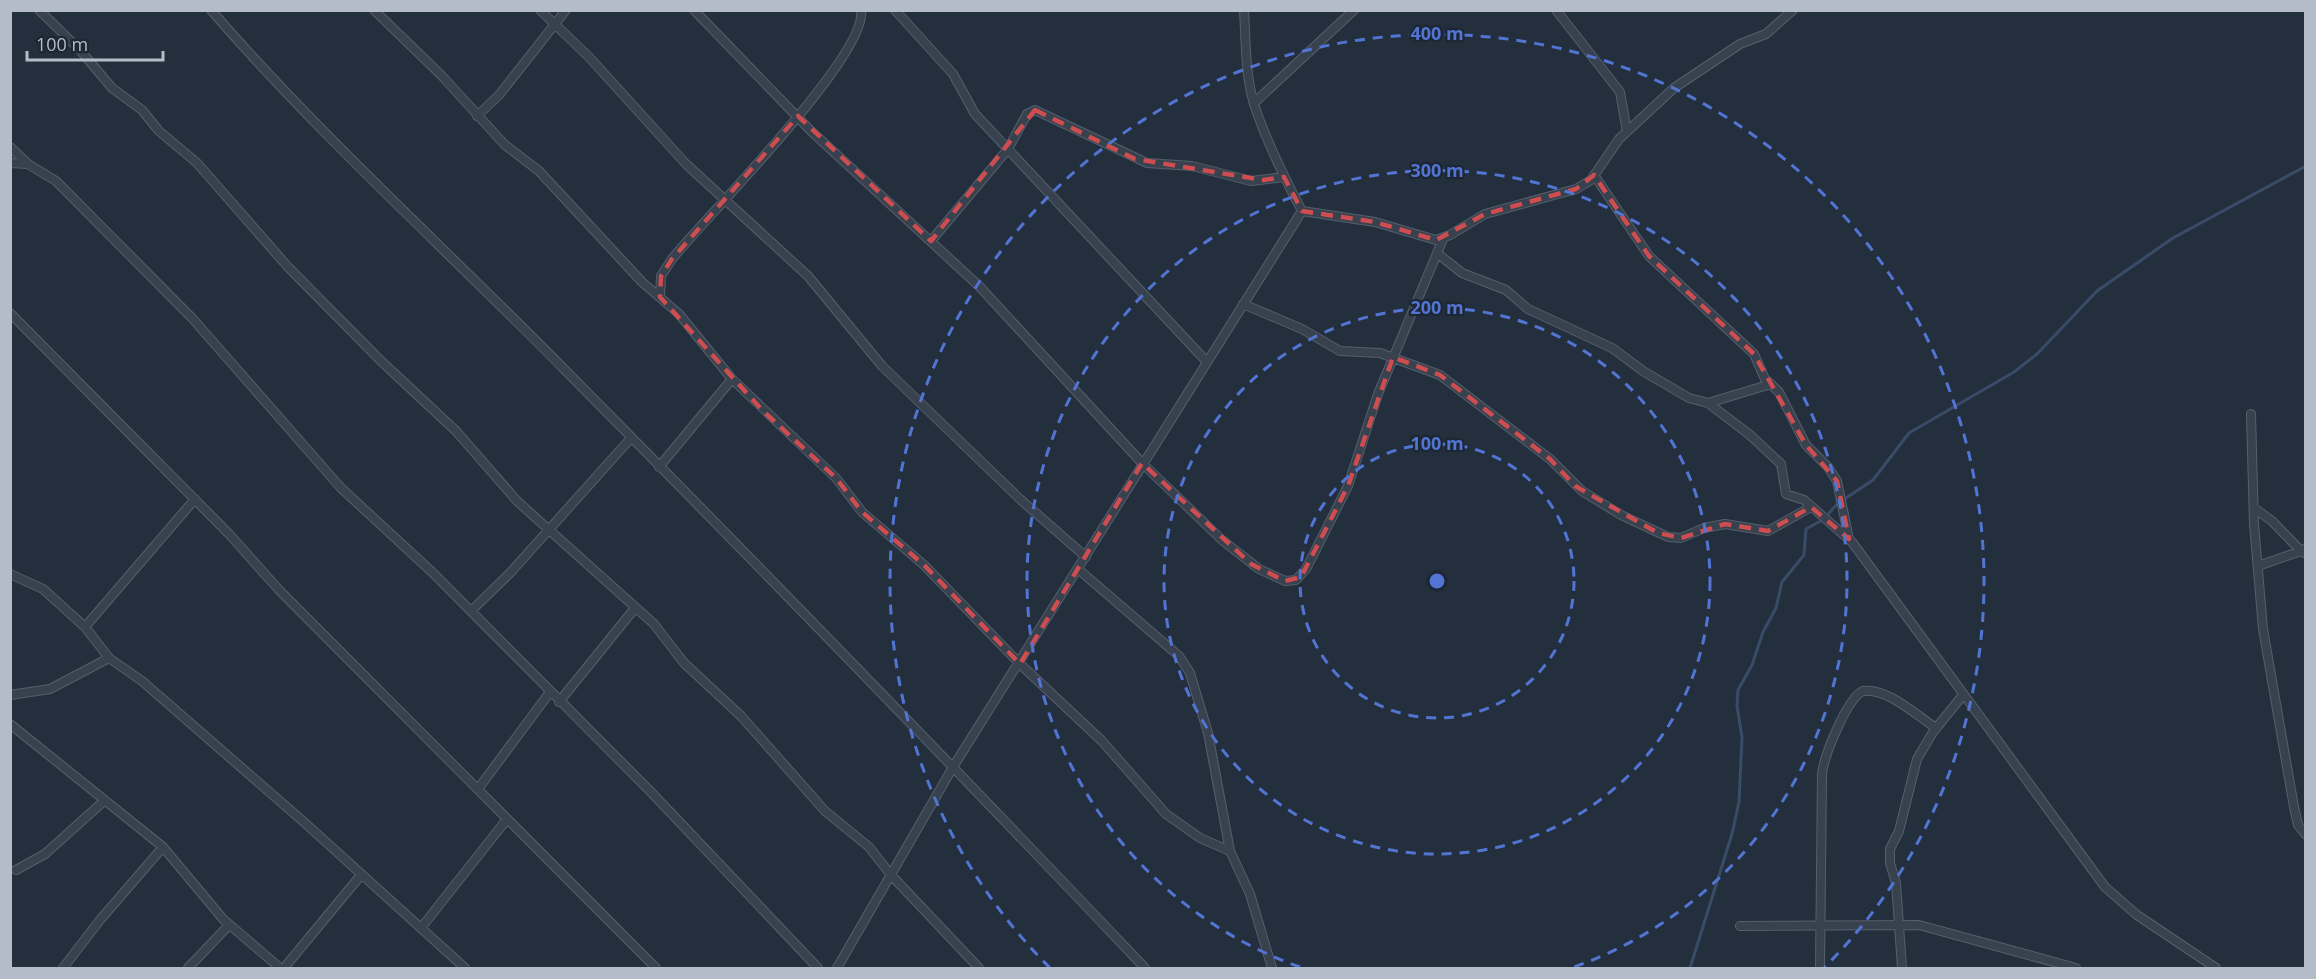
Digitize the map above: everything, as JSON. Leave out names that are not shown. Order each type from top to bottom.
[{"type":"street","points":[[39,10],[80,50],[112,88],[142,110],[156,127],[197,163],[288,267],[381,362],[450,425],[502,487],[662,634],[684,663],[741,716],[825,811],[869,847],[891,875],[979,969]]},
{"type":"street","points":[[211,10],[347,154],[631,438],[953,767],[1145,969]]},
{"type":"street","points":[[374,10],[442,76],[505,145],[539,171],[610,250],[679,314],[732,378],[836,478],[862,512],[924,565],[1020,664],[1102,741],[1171,819],[1200,838],[1230,851]]},
{"type":"street","points":[[540,10],[617,88],[656,134],[723,200],[808,276],[845,324],[882,366],[1020,500],[1086,556]]},
{"type":"street","points":[[477,116],[499,94],[566,10]]},
{"type":"street","points":[[694,10],[842,162],[986,293],[1142,463],[1222,540],[1251,564],[1279,578],[1296,580],[1306,569],[1348,486],[1393,357],[1443,239]]},
{"type":"street","points":[[660,297],[660,281],[667,266],[798,116],[843,59],[860,26],[861,10]]},
{"type":"street","points":[[895,10],[953,74],[975,114],[1207,362]]},
{"type":"street","points":[[1244,10],[1248,72],[1254,103],[1284,177],[1302,211]]},
{"type":"street","points":[[1254,103],[1354,10]]},
{"type":"street","points":[[1556,10],[1620,92],[1627,132]]},
{"type":"street","points":[[1302,211],[1375,222],[1427,239],[1443,239],[1485,214],[1564,194],[1584,186],[1627,132],[1674,88],[1740,44],[1766,34],[1793,10]]},
{"type":"street","points":[[931,241],[1008,149],[1027,114],[1038,110],[1147,163],[1192,166],[1251,181],[1284,177]]},
{"type":"street","points":[[10,147],[28,164],[56,181],[180,305],[341,488],[471,611],[686,828],[818,969]]},
{"type":"street","points":[[10,163],[28,164]]},
{"type":"street","points":[[1594,175],[1649,256],[1751,351],[1765,379],[1779,392],[1806,446],[1828,467],[1837,481],[1849,539]]},
{"type":"street","points":[[837,969],[953,767],[1020,664],[1142,463],[1302,211]]},
{"type":"street","points":[[1437,253],[1462,273],[1506,290],[1528,309],[1612,348],[1643,371],[1689,398],[1708,403],[1750,435],[1781,464],[1786,495],[1804,500],[1849,539],[2105,886],[2137,915],[2216,969]]},
{"type":"street","points":[[1243,304],[1302,329],[1340,351],[1375,352],[1440,375],[1550,459],[1575,486],[1658,533],[1681,538],[1704,528],[1725,524],[1768,531],[1811,507]]},
{"type":"street","points":[[10,313],[195,499],[279,590],[656,969]]},
{"type":"street","points":[[659,467],[732,378]]},
{"type":"street","points":[[1708,403],[1771,384]]},
{"type":"street","points":[[2251,414],[2258,566],[2268,660],[2274,682],[2294,807],[2298,825],[2306,835]]},
{"type":"street","points":[[471,611],[511,572],[631,438]]},
{"type":"street","points":[[86,627],[195,499]]},
{"type":"street","points":[[2254,508],[2272,520],[2304,551],[2258,566]]},
{"type":"street","points":[[1078,569],[1179,656],[1188,667],[1208,733],[1230,851],[1250,894],[1272,969]]},
{"type":"street","points":[[10,574],[39,586],[86,627],[109,658],[142,681],[465,969]]},
{"type":"street","points":[[559,702],[636,608]]},
{"type":"street","points":[[10,695],[50,689],[109,658]]},
{"type":"street","points":[[1820,969],[1823,766],[1830,744],[1854,698],[1863,691],[1878,692],[1936,728]]},
{"type":"street","points":[[478,789],[550,692]]},
{"type":"street","points":[[1902,969],[1890,849],[1899,831],[1917,759],[1936,728],[1963,695]]},
{"type":"street","points":[[10,724],[163,847],[229,925],[282,969],[361,875]]},
{"type":"street","points":[[16,870],[50,850],[105,800]]},
{"type":"street","points":[[421,928],[507,819]]},
{"type":"street","points":[[63,969],[100,920],[163,847]]},
{"type":"street","points":[[1740,926],[1899,924],[1931,928],[2076,969]]},
{"type":"street","points":[[188,969],[229,925]]},
{"type":"highlighted area","points":[[1035,110],[1135,159],[1263,180],[1284,177],[1302,211],[1375,222],[1436,240],[1485,214],[1576,189],[1594,175],[1649,256],[1754,354],[1806,445],[1837,481],[1849,539],[1811,507],[1768,531],[1725,524],[1681,538],[1658,533],[1575,486],[1550,459],[1440,375],[1393,357],[1348,486],[1301,577],[1285,581],[1251,564],[1142,463],[1020,664],[924,565],[862,512],[836,478],[762,410],[660,297],[661,276],[672,259],[798,116],[931,241]]},
{"type":"waterway","points":[[1690,968],[1732,834],[1739,802],[1742,737],[1737,706],[1738,690],[1752,665],[1763,632],[1776,608],[1782,582],[1804,555],[1806,529],[1824,519],[1837,504],[1873,480],[1909,433],[2014,372],[2037,354],[2097,291],[2173,238],[2306,166]]}]
